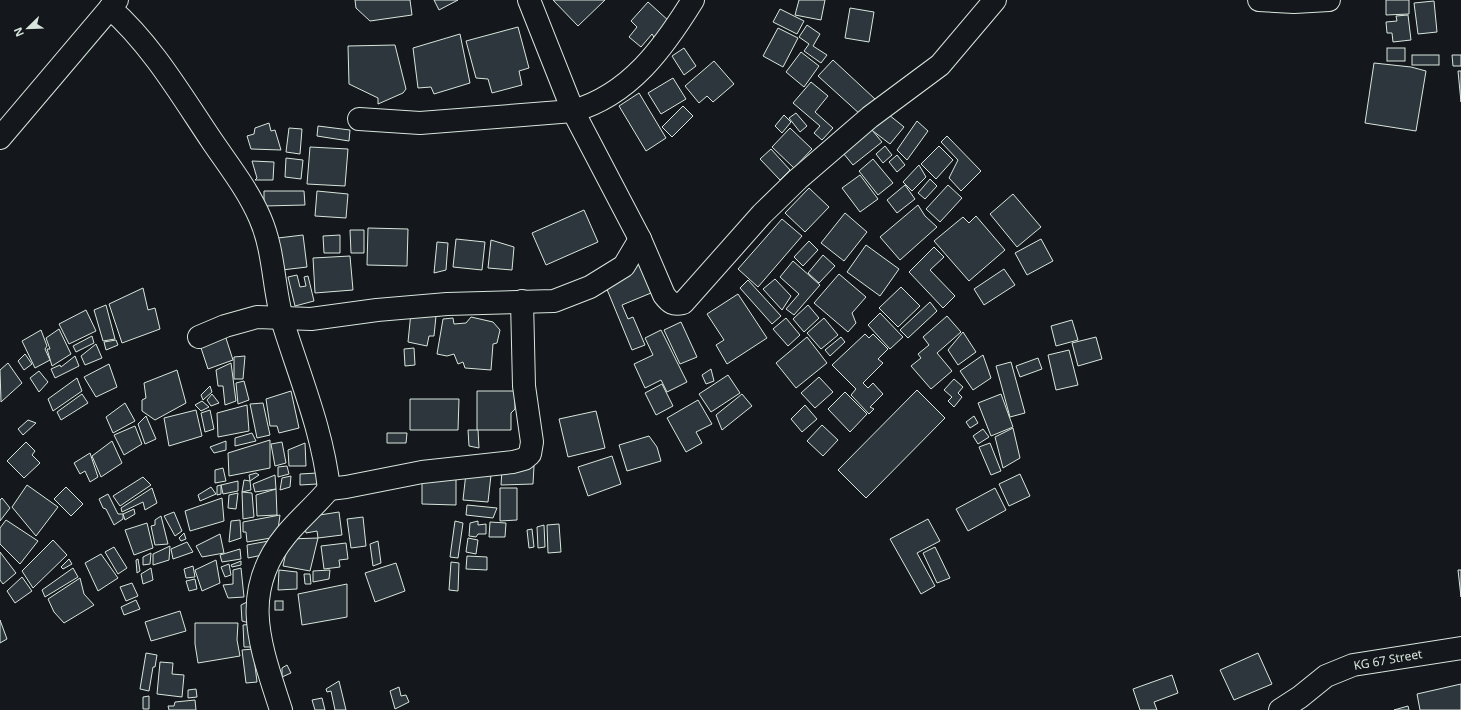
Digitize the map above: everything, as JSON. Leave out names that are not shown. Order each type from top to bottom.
[{"type":"street","points":[[529,0],[573,111],[640,239],[664,295],[670,302],[676,305],[683,303],[762,214],[793,184],[870,117],[940,65],[984,5]]},
{"type":"street","points":[[359,119],[420,123],[573,111],[590,106],[615,93],[643,70],[675,29],[694,0]]},
{"type":"street","points":[[1259,0],[1294,2],[1329,0]]},
{"type":"street","points":[[0,138],[114,4],[149,48],[245,188],[261,218],[273,262],[281,317],[320,437],[329,489]]},
{"type":"street","points":[[199,337],[225,326],[257,317],[311,319],[376,310],[447,304],[554,301],[590,287],[624,266],[640,239]]},
{"type":"street","points":[[281,710],[264,659],[257,613],[258,586],[267,562],[285,536],[329,489],[422,472],[513,462],[524,459],[530,454],[532,442],[524,386],[522,301]]},
{"type":"street","name":"KG 67 Street","points":[[1280,710],[1300,697],[1326,676],[1353,665],[1461,648]]},
{"type":"building","points":[[355,0],[410,0],[412,15],[370,21],[356,8]]},
{"type":"building","points":[[434,0],[458,0],[439,10]]},
{"type":"building","points":[[553,0],[605,0],[578,26]]},
{"type":"building","points":[[799,0],[825,0],[821,20],[795,15]]},
{"type":"building","points":[[1386,0],[1409,0],[1409,14],[1386,15]]},
{"type":"building","points":[[1434,1],[1437,32],[1418,34],[1414,3]]},
{"type":"building","points":[[648,2],[670,22],[655,39],[652,34],[641,47],[629,37],[637,27],[631,21]]},
{"type":"building","points":[[850,8],[874,12],[869,42],[845,38]]},
{"type":"building","points":[[780,9],[804,21],[797,34],[773,22]]},
{"type":"building","points":[[1408,15],[1411,40],[1393,42],[1392,33],[1387,33],[1386,22],[1397,21],[1396,16]]},
{"type":"building","points":[[807,25],[820,34],[813,46],[827,55],[821,63],[804,51],[809,44],[799,37]]},
{"type":"building","points":[[518,27],[529,68],[519,71],[522,85],[492,93],[488,79],[476,78],[466,41]]},
{"type":"building","points":[[778,28],[798,38],[783,67],[763,56]]},
{"type":"building","points":[[460,34],[470,83],[434,94],[431,87],[418,88],[413,48]]},
{"type":"building","points":[[395,45],[406,89],[403,93],[378,104],[378,98],[349,84],[348,46]]},
{"type":"building","points":[[684,48],[696,66],[684,75],[672,56]]},
{"type":"building","points":[[1387,48],[1405,48],[1405,61],[1387,61]]},
{"type":"building","points":[[801,52],[819,66],[804,87],[786,72]]},
{"type":"building","points":[[1412,55],[1439,55],[1439,65],[1412,65]]},
{"type":"building","points":[[1452,55],[1461,55],[1461,66],[1453,66]]},
{"type":"building","points":[[833,60],[875,99],[861,115],[818,76]]},
{"type":"building","points":[[714,61],[734,84],[713,102],[707,96],[699,103],[685,86]]},
{"type":"building","points":[[1374,63],[1411,67],[1426,71],[1416,131],[1365,123]]},
{"type":"building","points":[[1458,71],[1461,71],[1461,102]]},
{"type":"building","points":[[673,78],[686,99],[661,114],[648,93]]},
{"type":"building","points":[[811,82],[828,96],[815,112],[833,128],[822,140],[814,133],[820,126],[793,103]]},
{"type":"building","points":[[639,93],[666,138],[646,151],[619,106]]},
{"type":"building","points":[[683,106],[693,116],[672,137],[662,127]]},
{"type":"building","points":[[883,110],[904,127],[890,144],[869,128]]},
{"type":"building","points":[[796,113],[807,126],[800,132],[789,118]]},
{"type":"building","points":[[784,115],[791,122],[782,133],[775,126]]},
{"type":"building","points":[[917,121],[928,131],[907,160],[897,150]]},
{"type":"building","points":[[269,123],[271,131],[275,130],[281,150],[251,149],[247,136],[254,134],[255,128]]},
{"type":"building","points":[[318,126],[350,130],[349,141],[317,136]]},
{"type":"building","points":[[289,128],[302,129],[300,154],[286,152]]},
{"type":"building","points":[[790,128],[812,149],[794,168],[772,147]]},
{"type":"building","points":[[872,130],[882,142],[853,165],[843,153]]},
{"type":"building","points":[[947,136],[981,171],[961,191],[949,178],[958,160],[941,142]]},
{"type":"building","points":[[885,146],[892,155],[883,163],[876,154]]},
{"type":"building","points":[[939,146],[953,160],[936,179],[921,164]]},
{"type":"building","points":[[310,147],[348,149],[345,186],[307,184]]},
{"type":"building","points":[[771,149],[790,170],[780,180],[760,159]]},
{"type":"building","points":[[897,155],[905,165],[897,172],[889,162]]},
{"type":"building","points":[[286,158],[303,160],[301,179],[285,177]]},
{"type":"building","points":[[873,159],[893,183],[878,195],[859,171]]},
{"type":"building","points":[[252,161],[274,162],[273,180],[255,180],[257,178]]},
{"type":"building","points":[[919,165],[926,177],[912,191],[903,182]]},
{"type":"building","points":[[860,175],[878,199],[860,212],[842,188]]},
{"type":"building","points":[[930,179],[937,186],[925,199],[918,193]]},
{"type":"building","points":[[905,185],[915,199],[897,213],[887,200]]},
{"type":"building","points":[[948,185],[962,198],[940,222],[926,209]]},
{"type":"building","points":[[809,188],[829,207],[805,232],[785,213]]},
{"type":"building","points":[[264,191],[304,191],[305,205],[264,206]]},
{"type":"building","points":[[317,191],[348,194],[346,218],[315,216]]},
{"type":"building","points":[[1013,194],[1041,227],[1017,247],[990,214]]},
{"type":"building","points":[[918,205],[925,216],[937,227],[900,260],[880,237]]},
{"type":"building","points":[[584,210],[598,242],[546,265],[532,233]]},
{"type":"building","points":[[845,213],[867,232],[844,261],[821,243]]},
{"type":"building","points":[[976,216],[1005,250],[969,281],[934,241],[963,217],[969,223]]},
{"type":"building","points":[[782,219],[802,236],[758,287],[738,269]]},
{"type":"building","points":[[368,228],[408,229],[407,266],[367,265]]},
{"type":"building","points":[[350,230],[364,230],[364,253],[351,253]]},
{"type":"building","points":[[303,235],[307,267],[282,270],[278,238]]},
{"type":"building","points":[[340,235],[340,253],[324,253],[323,236]]},
{"type":"building","points":[[456,239],[485,242],[482,270],[453,267]]},
{"type":"building","points":[[1041,239],[1053,261],[1027,275],[1015,253]]},
{"type":"building","points":[[491,240],[514,247],[512,270],[488,268]]},
{"type":"building","points":[[809,241],[818,250],[803,266],[794,257]]},
{"type":"building","points":[[437,242],[448,243],[446,270],[434,273]]},
{"type":"building","points":[[866,245],[899,269],[880,296],[847,272]]},
{"type":"building","points":[[934,247],[944,257],[930,270],[955,296],[943,308],[909,272]]},
{"type":"building","points":[[823,255],[835,266],[819,283],[808,273]]},
{"type":"building","points":[[350,256],[353,290],[315,293],[313,258]]},
{"type":"building","points":[[793,261],[820,285],[794,315],[786,309],[799,294],[780,277]]},
{"type":"building","points":[[639,262],[651,293],[622,305],[628,319],[633,317],[645,345],[632,350],[599,270]]},
{"type":"building","points":[[1004,269],[1015,285],[984,305],[974,289]]},
{"type":"building","points":[[839,274],[866,297],[852,313],[856,323],[848,332],[814,303]]},
{"type":"building","points":[[297,275],[300,287],[306,286],[304,277],[308,276],[314,301],[295,306],[288,277]]},
{"type":"building","points":[[775,279],[791,296],[782,310],[763,289]]},
{"type":"building","points":[[748,280],[781,316],[772,324],[740,288]]},
{"type":"building","points":[[901,287],[920,306],[898,327],[879,308]]},
{"type":"building","points":[[143,288],[148,310],[155,308],[160,329],[122,343],[109,304]]},
{"type":"building","points":[[738,294],[767,338],[727,364],[716,345],[724,340],[707,314]]},
{"type":"building","points":[[412,302],[441,302],[440,316],[436,316],[434,336],[429,336],[427,346],[408,342]]},
{"type":"building","points":[[930,302],[937,311],[908,338],[900,330]]},
{"type":"building","points":[[106,305],[115,339],[103,341],[94,310]]},
{"type":"building","points":[[808,305],[819,318],[804,332],[793,319]]},
{"type":"building","points":[[86,310],[96,331],[69,344],[59,324]]},
{"type":"building","points":[[880,313],[903,337],[890,349],[868,325]]},
{"type":"building","points":[[947,316],[961,332],[937,353],[952,371],[931,389],[911,366],[921,358],[918,354],[929,345],[923,337]]},
{"type":"building","points":[[471,317],[493,322],[500,330],[497,343],[493,344],[491,370],[465,368],[463,362],[458,364],[454,354],[447,356],[437,354],[443,319],[453,318],[454,324],[466,323]]},
{"type":"building","points":[[786,318],[800,335],[788,346],[773,329]]},
{"type":"building","points":[[824,318],[838,335],[821,349],[807,333]]},
{"type":"building","points":[[1072,320],[1078,340],[1056,346],[1051,326]]},
{"type":"building","points":[[681,322],[697,357],[680,364],[664,330]]},
{"type":"building","points":[[59,329],[71,354],[52,366],[47,349],[50,349],[46,338]]},
{"type":"building","points":[[41,330],[47,346],[45,349],[50,360],[35,368],[22,341]]},
{"type":"building","points":[[661,330],[687,382],[667,392],[661,380],[645,388],[634,364],[653,355],[645,338]]},
{"type":"building","points":[[224,332],[233,360],[208,369],[200,345]]},
{"type":"building","points":[[963,332],[976,352],[958,365],[948,350]]},
{"type":"building","points":[[865,334],[869,338],[873,334],[888,349],[878,359],[883,363],[863,383],[868,388],[873,383],[883,394],[870,407],[874,409],[869,414],[851,395],[856,389],[832,365]]},
{"type":"building","points":[[92,336],[94,343],[76,352],[73,346]]},
{"type":"building","points":[[807,337],[827,363],[796,388],[776,363]]},
{"type":"building","points":[[841,337],[845,342],[830,356],[825,350]]},
{"type":"building","points":[[1096,337],[1102,359],[1078,366],[1072,343]]},
{"type":"building","points":[[116,340],[118,345],[106,350],[104,342]]},
{"type":"building","points":[[96,344],[102,358],[85,365],[81,356]]},
{"type":"building","points":[[414,348],[415,365],[405,366],[404,349]]},
{"type":"building","points":[[1069,350],[1078,385],[1056,390],[1048,355]]},
{"type":"building","points":[[25,354],[32,364],[24,370],[18,361]]},
{"type":"building","points":[[983,355],[991,378],[973,390],[960,371]]},
{"type":"building","points":[[75,356],[79,366],[55,378],[51,369],[60,365],[61,367]]},
{"type":"building","points":[[245,356],[243,379],[234,379],[234,357]]},
{"type":"building","points":[[1038,358],[1042,369],[1020,377],[1016,366]]},
{"type":"building","points":[[1011,362],[1025,413],[1010,417],[996,366]]},
{"type":"building","points":[[8,363],[22,383],[1,402],[0,370]]},
{"type":"building","points":[[231,363],[236,401],[225,405],[223,386],[218,386],[216,370]]},
{"type":"building","points":[[109,364],[117,387],[96,397],[84,377]]},
{"type":"building","points":[[711,369],[714,381],[706,384],[702,375]]},
{"type":"building","points":[[177,370],[186,403],[155,420],[142,411],[142,400],[146,398],[144,383]]},
{"type":"building","points":[[39,371],[48,382],[39,392],[30,378]]},
{"type":"building","points":[[728,375],[740,393],[711,412],[699,394]]},
{"type":"building","points":[[819,377],[833,392],[815,408],[801,393]]},
{"type":"building","points":[[77,378],[82,391],[53,411],[48,399]]},
{"type":"building","points":[[954,379],[963,387],[958,393],[962,397],[954,407],[948,401],[952,397],[944,390]]},
{"type":"building","points":[[244,381],[249,400],[238,404],[236,383]]},
{"type":"building","points":[[662,384],[673,406],[656,415],[645,393]]},
{"type":"building","points":[[210,386],[212,392],[203,400],[201,395]]},
{"type":"building","points":[[917,390],[945,418],[866,498],[838,470]]},
{"type":"building","points":[[291,391],[299,428],[279,433],[277,426],[270,426],[266,399]]},
{"type":"building","points":[[477,391],[515,391],[515,409],[511,413],[511,430],[477,430]]},
{"type":"building","points":[[845,392],[867,414],[850,432],[828,409]]},
{"type":"building","points":[[82,394],[88,403],[61,420],[57,412]]},
{"type":"building","points":[[212,394],[219,403],[211,406],[207,400]]},
{"type":"building","points":[[742,394],[752,406],[722,430],[716,415]]},
{"type":"building","points":[[1001,394],[1013,427],[991,436],[978,403]]},
{"type":"building","points":[[410,399],[459,399],[458,430],[410,430]]},
{"type":"building","points":[[698,400],[712,424],[696,432],[702,443],[686,452],[667,418]]},
{"type":"building","points":[[202,401],[209,407],[201,411],[195,405]]},
{"type":"building","points":[[125,403],[135,421],[113,433],[106,417]]},
{"type":"building","points":[[263,403],[270,435],[257,438],[250,404]]},
{"type":"building","points":[[247,405],[249,431],[218,437],[217,413]]},
{"type":"building","points":[[805,405],[817,419],[802,432],[791,419]]},
{"type":"building","points":[[196,410],[202,436],[169,446],[164,418]]},
{"type":"building","points":[[210,410],[214,429],[205,432],[201,413]]},
{"type":"building","points":[[596,411],[605,448],[568,457],[559,419]]},
{"type":"building","points":[[146,416],[156,439],[145,444],[138,424]]},
{"type":"building","points":[[974,416],[978,423],[970,428],[966,422]]},
{"type":"building","points":[[28,420],[36,423],[23,435],[18,429]]},
{"type":"building","points":[[822,425],[838,440],[823,456],[807,441]]},
{"type":"building","points":[[135,426],[142,444],[124,455],[114,435]]},
{"type":"building","points":[[1013,428],[1020,458],[1003,468],[995,437]]},
{"type":"building","points":[[983,429],[989,437],[978,444],[973,436]]},
{"type":"building","points":[[468,430],[478,430],[479,448],[469,446]]},
{"type":"building","points":[[252,433],[256,441],[235,446],[235,438]]},
{"type":"building","points":[[387,433],[407,433],[406,443],[387,443]]},
{"type":"building","points":[[649,436],[657,447],[661,461],[627,471],[619,445]]},
{"type":"building","points":[[270,440],[270,468],[229,476],[228,453]]},
{"type":"building","points":[[112,441],[122,463],[101,477],[92,456]]},
{"type":"building","points":[[226,441],[226,450],[214,453],[210,447]]},
{"type":"building","points":[[26,442],[35,451],[32,455],[40,463],[24,478],[7,461]]},
{"type":"building","points":[[282,442],[286,463],[275,466],[271,444]]},
{"type":"building","points":[[305,443],[306,466],[289,466],[288,450]]},
{"type":"building","points":[[990,443],[1001,471],[991,475],[979,447]]},
{"type":"building","points":[[90,453],[98,477],[90,482],[85,471],[80,474],[74,463]]},
{"type":"building","points":[[612,456],[621,484],[588,496],[578,467]]},
{"type":"building","points":[[287,466],[289,474],[278,477],[278,467]]},
{"type":"building","points":[[534,466],[533,484],[501,485],[502,470]]},
{"type":"building","points":[[223,468],[226,481],[215,483],[215,470]]},
{"type":"building","points":[[256,473],[259,475],[250,481],[249,475]]},
{"type":"building","points":[[317,473],[317,484],[300,485],[300,474]]},
{"type":"building","points":[[466,473],[491,475],[488,502],[463,500]]},
{"type":"building","points":[[1020,474],[1030,496],[1009,506],[999,484]]},
{"type":"building","points":[[275,475],[276,489],[255,492],[253,484]]},
{"type":"building","points":[[291,476],[290,487],[280,490],[282,478]]},
{"type":"building","points":[[422,476],[456,477],[456,505],[422,504]]},
{"type":"building","points":[[143,477],[151,485],[120,506],[113,496]]},
{"type":"building","points":[[244,480],[250,481],[251,490],[242,492]]},
{"type":"building","points":[[238,481],[238,491],[223,494],[221,485]]},
{"type":"building","points":[[27,485],[58,507],[36,536],[12,507]]},
{"type":"building","points":[[221,485],[221,494],[217,495],[217,486]]},
{"type":"building","points":[[66,487],[83,504],[71,516],[54,499]]},
{"type":"building","points":[[211,487],[216,494],[200,501],[198,495]]},
{"type":"building","points":[[152,488],[157,503],[145,510],[143,502],[122,512],[121,508]]},
{"type":"building","points":[[500,488],[517,488],[517,520],[500,521]]},
{"type":"building","points":[[995,488],[1006,510],[968,531],[956,509]]},
{"type":"building","points":[[276,489],[277,515],[257,516],[256,495]]},
{"type":"building","points":[[242,492],[252,493],[254,517],[243,519]]},
{"type":"building","points":[[238,493],[236,509],[228,508],[229,495]]},
{"type":"building","points":[[108,494],[118,514],[123,514],[123,519],[114,525],[99,499]]},
{"type":"building","points":[[2,498],[10,508],[0,521],[0,500]]},
{"type":"building","points":[[222,498],[224,521],[190,531],[185,511]]},
{"type":"building","points":[[467,505],[497,508],[493,518],[466,515]]},
{"type":"building","points":[[134,509],[135,514],[125,520],[123,514]]},
{"type":"building","points":[[174,512],[182,531],[175,536],[164,516]]},
{"type":"building","points":[[339,512],[342,535],[318,538],[317,531],[306,533],[304,522],[313,516]]},
{"type":"building","points":[[280,515],[277,537],[247,542],[246,532],[243,532],[243,522]]},
{"type":"building","points":[[161,516],[168,544],[155,545],[151,526],[155,525],[155,520]]},
{"type":"building","points":[[363,517],[366,546],[351,548],[347,519]]},
{"type":"building","points":[[928,519],[940,541],[917,553],[935,586],[921,594],[890,539]]},
{"type":"building","points":[[6,520],[38,541],[20,564],[0,544],[0,528]]},
{"type":"building","points":[[240,520],[241,538],[229,542],[231,521]]},
{"type":"building","points":[[455,521],[463,523],[458,558],[450,557]]},
{"type":"building","points":[[478,521],[478,525],[486,524],[486,534],[478,534],[476,537],[469,536],[470,523]]},
{"type":"building","points":[[490,522],[506,523],[505,537],[489,537]]},
{"type":"building","points":[[147,523],[153,548],[134,555],[125,530]]},
{"type":"building","points":[[559,524],[561,552],[548,553],[547,525]]},
{"type":"building","points":[[544,525],[545,547],[538,548],[537,527]]},
{"type":"building","points":[[532,529],[534,547],[529,548],[527,530]]},
{"type":"building","points":[[184,533],[186,539],[181,541],[179,538]]},
{"type":"building","points":[[220,534],[224,553],[202,557],[196,546]]},
{"type":"building","points":[[318,538],[310,571],[283,566],[289,539]]},
{"type":"building","points":[[468,538],[478,540],[476,554],[466,552]]},
{"type":"building","points":[[53,540],[67,555],[33,588],[22,571]]},
{"type":"building","points":[[274,540],[272,553],[248,558],[247,545]]},
{"type":"building","points":[[378,541],[381,563],[373,566],[370,544]]},
{"type":"building","points":[[187,542],[193,552],[173,559],[171,549]]},
{"type":"building","points":[[346,543],[348,559],[339,560],[340,567],[324,569],[321,546]]},
{"type":"building","points":[[170,546],[169,560],[153,565],[153,554]]},
{"type":"building","points":[[114,547],[127,568],[118,574],[105,552]]},
{"type":"building","points":[[935,547],[950,578],[937,583],[923,553]]},
{"type":"building","points":[[240,549],[241,559],[222,562],[220,555]]},
{"type":"building","points":[[0,552],[16,573],[3,584],[0,580]]},
{"type":"building","points":[[151,553],[150,564],[143,565],[143,557]]},
{"type":"building","points":[[101,554],[118,578],[98,591],[85,563]]},
{"type":"building","points":[[467,556],[487,557],[487,570],[466,569]]},
{"type":"building","points":[[69,559],[72,564],[63,569],[61,567]]},
{"type":"building","points":[[138,559],[140,571],[137,573],[136,560]]},
{"type":"building","points":[[216,560],[220,583],[202,591],[195,570]]},
{"type":"building","points":[[241,561],[241,565],[232,567],[231,565]]},
{"type":"building","points":[[451,562],[459,563],[458,591],[449,590]]},
{"type":"building","points":[[396,563],[405,591],[375,602],[365,573]]},
{"type":"building","points":[[229,564],[231,575],[225,577],[221,567]]},
{"type":"building","points":[[193,566],[195,577],[186,578],[184,569]]},
{"type":"building","points":[[73,568],[78,577],[45,597],[42,590]]},
{"type":"building","points":[[151,568],[153,580],[143,584],[141,574]]},
{"type":"building","points":[[241,568],[244,597],[228,598],[223,585],[233,584],[233,570]]},
{"type":"building","points":[[279,570],[297,572],[297,589],[278,590]]},
{"type":"building","points":[[330,570],[329,579],[313,582],[313,571]]},
{"type":"building","points":[[1458,570],[1461,570],[1461,597]]},
{"type":"building","points":[[304,574],[310,574],[311,584],[305,584]]},
{"type":"building","points":[[22,577],[32,591],[15,603],[7,591]]},
{"type":"building","points":[[80,578],[84,594],[94,605],[64,623],[54,612],[48,599]]},
{"type":"building","points":[[195,579],[197,589],[189,591],[186,581]]},
{"type":"building","points":[[132,583],[138,596],[126,601],[120,587]]},
{"type":"building","points":[[347,584],[347,617],[302,625],[298,594]]},
{"type":"building","points":[[136,600],[140,609],[124,615],[121,607]]},
{"type":"building","points":[[249,601],[253,624],[242,621],[241,605]]},
{"type":"building","points":[[275,601],[283,601],[283,610],[275,610]]},
{"type":"building","points":[[180,611],[186,631],[151,641],[145,622]]},
{"type":"building","points":[[0,620],[7,639],[0,643]]},
{"type":"building","points":[[195,623],[238,623],[237,640],[240,656],[198,663],[195,644]]},
{"type":"building","points":[[253,624],[253,647],[244,647],[243,625]]},
{"type":"building","points":[[253,649],[257,682],[246,683],[242,650]]},
{"type":"building","points":[[146,653],[157,655],[155,667],[153,667],[149,691],[140,689]]},
{"type":"building","points":[[1258,653],[1272,684],[1234,700],[1220,670]]},
{"type":"building","points":[[160,662],[173,663],[172,674],[184,675],[182,697],[157,694]]},
{"type":"building","points":[[287,665],[291,673],[282,677],[282,668]]},
{"type":"building","points":[[1172,675],[1178,693],[1154,702],[1157,710],[1140,710],[1133,689]]},
{"type":"building","points":[[339,681],[346,710],[335,710],[331,691],[327,692],[326,689]]},
{"type":"building","points":[[1461,684],[1461,710],[1420,710],[1417,694]]},
{"type":"building","points":[[399,687],[401,696],[406,695],[409,702],[395,709],[390,691]]},
{"type":"building","points":[[196,689],[197,697],[188,698],[188,690]]},
{"type":"building","points":[[149,696],[149,709],[143,709],[143,697]]},
{"type":"building","points":[[322,698],[325,710],[315,710],[312,700]]},
{"type":"building","points":[[195,700],[196,710],[169,710],[168,706],[174,706],[175,702]]},
{"type":"building","points":[[1408,706],[1409,710],[1394,710]]}]
